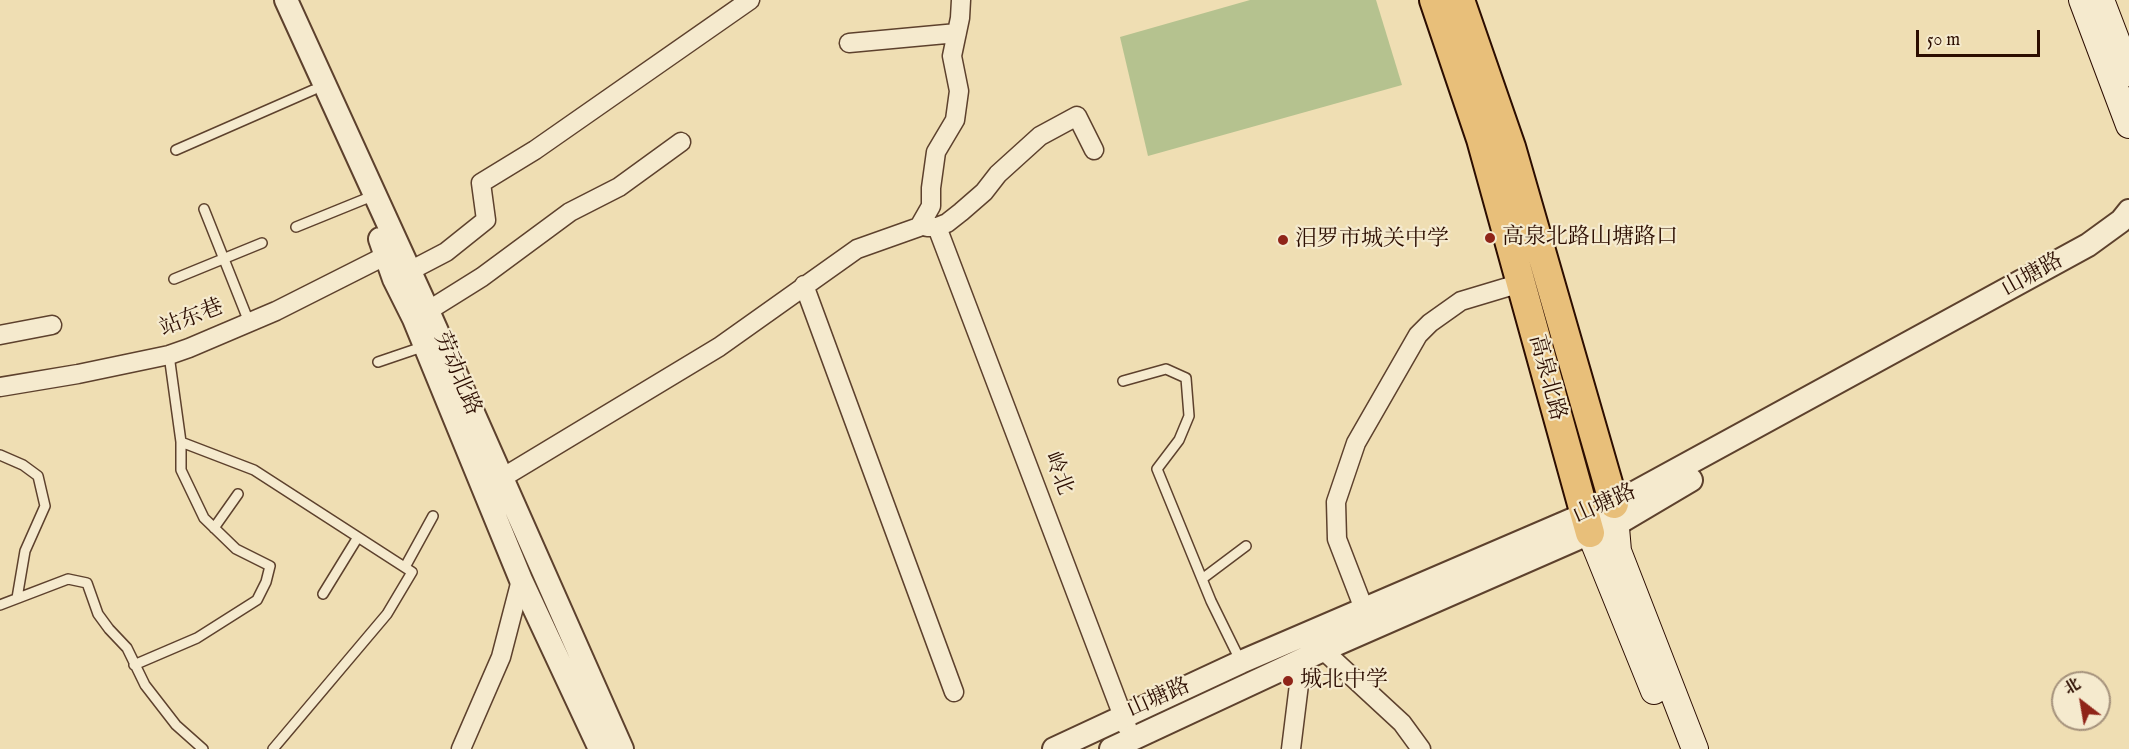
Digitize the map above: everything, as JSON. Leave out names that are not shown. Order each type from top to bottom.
[{"type":"main road","name":"高泉北路","points":[[1434,0],[1482,139],[1521,283],[1677,749]]},
{"type":"main road","name":"高泉北路","points":[[1460,0],[1511,147],[1600,519],[1618,551],[1695,749]]},
{"type":"main road","points":[[2082,0],[2129,125]]},
{"type":"main road","points":[[2101,0],[2129,73]]},
{"type":"street","name":"劳动北路","points":[[272,0],[365,200],[387,255],[402,275]]},
{"type":"street","name":"劳动北路","points":[[286,0],[492,484],[521,580],[600,749]]},
{"type":"street","points":[[402,275],[446,252],[486,220],[480,183],[535,150],[750,0]]},
{"type":"street","points":[[928,227],[936,152],[955,120],[959,91],[952,56],[962,0]]},
{"type":"street","points":[[849,43],[957,33]]},
{"type":"street","points":[[492,484],[719,347],[856,249],[947,223],[984,192],[999,174],[1040,136],[1077,116],[1094,150]]},
{"type":"street","points":[[421,315],[482,277],[570,212],[619,187],[681,142]]},
{"type":"street","name":"山塘路","points":[[1054,749],[1241,662],[1364,609],[1600,519],[2088,245],[2121,221],[2129,211]]},
{"type":"street","name":"山塘路","points":[[1121,744],[1600,519],[2092,252],[2129,223]]},
{"type":"street","name":"岭北","points":[[928,227],[1124,716],[1121,744]]},
{"type":"street","name":"站东巷","points":[[0,387],[169,355],[276,311],[387,255]]},
{"type":"street","points":[[1364,609],[1337,539],[1336,520],[1336,502],[1356,443],[1418,335],[1430,322],[1461,301],[1521,283]]},
{"type":"street","points":[[804,285],[954,692]]},
{"type":"street","name":"劳动北路","points":[[421,315],[425,346],[622,749]]},
{"type":"street","points":[[0,335],[52,325]]},
{"type":"street","points":[[461,749],[501,657],[521,580]]},
{"type":"street","points":[[1323,650],[1402,723],[1420,749]]},
{"type":"street","points":[[1291,749],[1302,660]]},
{"type":"lane","points":[[176,150],[313,90]]},
{"type":"lane","points":[[296,227],[365,200]]},
{"type":"lane","points":[[204,209],[249,322]]},
{"type":"lane","points":[[174,279],[262,243]]},
{"type":"lane","points":[[378,362],[425,346]]},
{"type":"lane","points":[[134,665],[197,638],[257,600],[270,566],[237,549],[204,518],[181,470],[181,442],[169,355]]},
{"type":"lane","points":[[1124,381],[1166,369],[1186,378],[1189,416],[1179,440],[1157,469],[1202,579],[1241,662]]},
{"type":"lane","points":[[181,442],[254,470],[412,572],[387,614],[273,749]]},
{"type":"lane","points":[[0,455],[23,465],[38,476],[45,506],[25,551],[17,598]]},
{"type":"lane","points":[[214,528],[238,494]]},
{"type":"lane","points":[[405,567],[433,516]]},
{"type":"lane","points":[[322,594],[358,537]]},
{"type":"lane","points":[[1202,579],[1246,546]]},
{"type":"lane","points":[[0,604],[68,579],[87,583],[98,614],[128,648],[145,685],[176,725],[203,749]]},
{"type":"green space","points":[[1250,0],[1376,0],[1402,85],[1148,156],[1120,37]]},
{"type":"place","name":"高泉北路山塘路口","points":[[1490,238]]},
{"type":"place","name":"汨罗市城关中学","points":[[1283,240]]},
{"type":"place","name":"城北中学","points":[[1288,681]]}]
